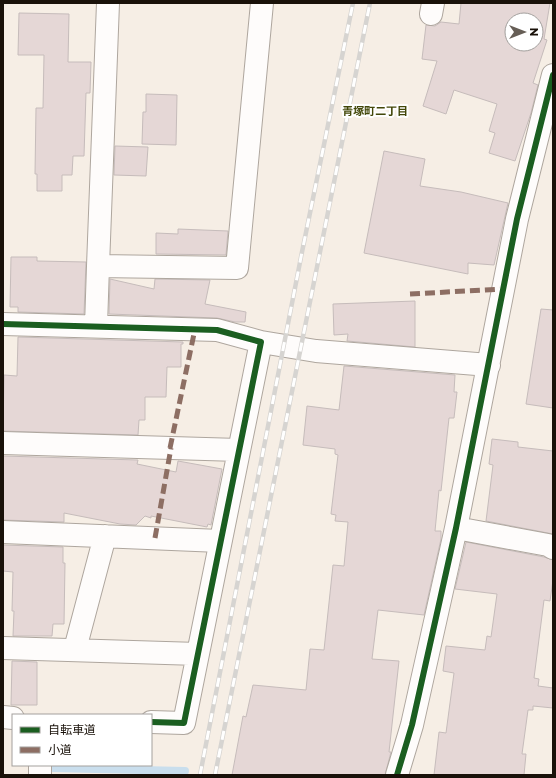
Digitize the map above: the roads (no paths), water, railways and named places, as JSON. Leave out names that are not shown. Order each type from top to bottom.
[{"type":"street","points":[[96,326],[108,3]]},
{"type":"street","points":[[98,266],[237,268],[262,3]]},
{"type":"street","points":[[397,775],[412,726],[456,528],[517,219],[553,75]]},
{"type":"street","points":[[3,324],[217,330],[261,342],[316,351],[488,365]]},
{"type":"street","points":[[152,722],[184,723],[261,342]]},
{"type":"street","points":[[3,443],[239,450]]},
{"type":"street","points":[[456,528],[548,545],[553,548]]},
{"type":"street","points":[[3,532],[220,541]]},
{"type":"street","points":[[75,649],[105,536]]},
{"type":"street","points":[[3,648],[75,649],[198,654]]},
{"type":"waterway","points":[[51,768],[185,771]]},
{"type":"railway","points":[[200,775],[302,252],[353,3]]},
{"type":"railway","points":[[215,775],[370,3]]},
{"type":"district","name":"青塚町二丁目","points":[[375,111]]}]
